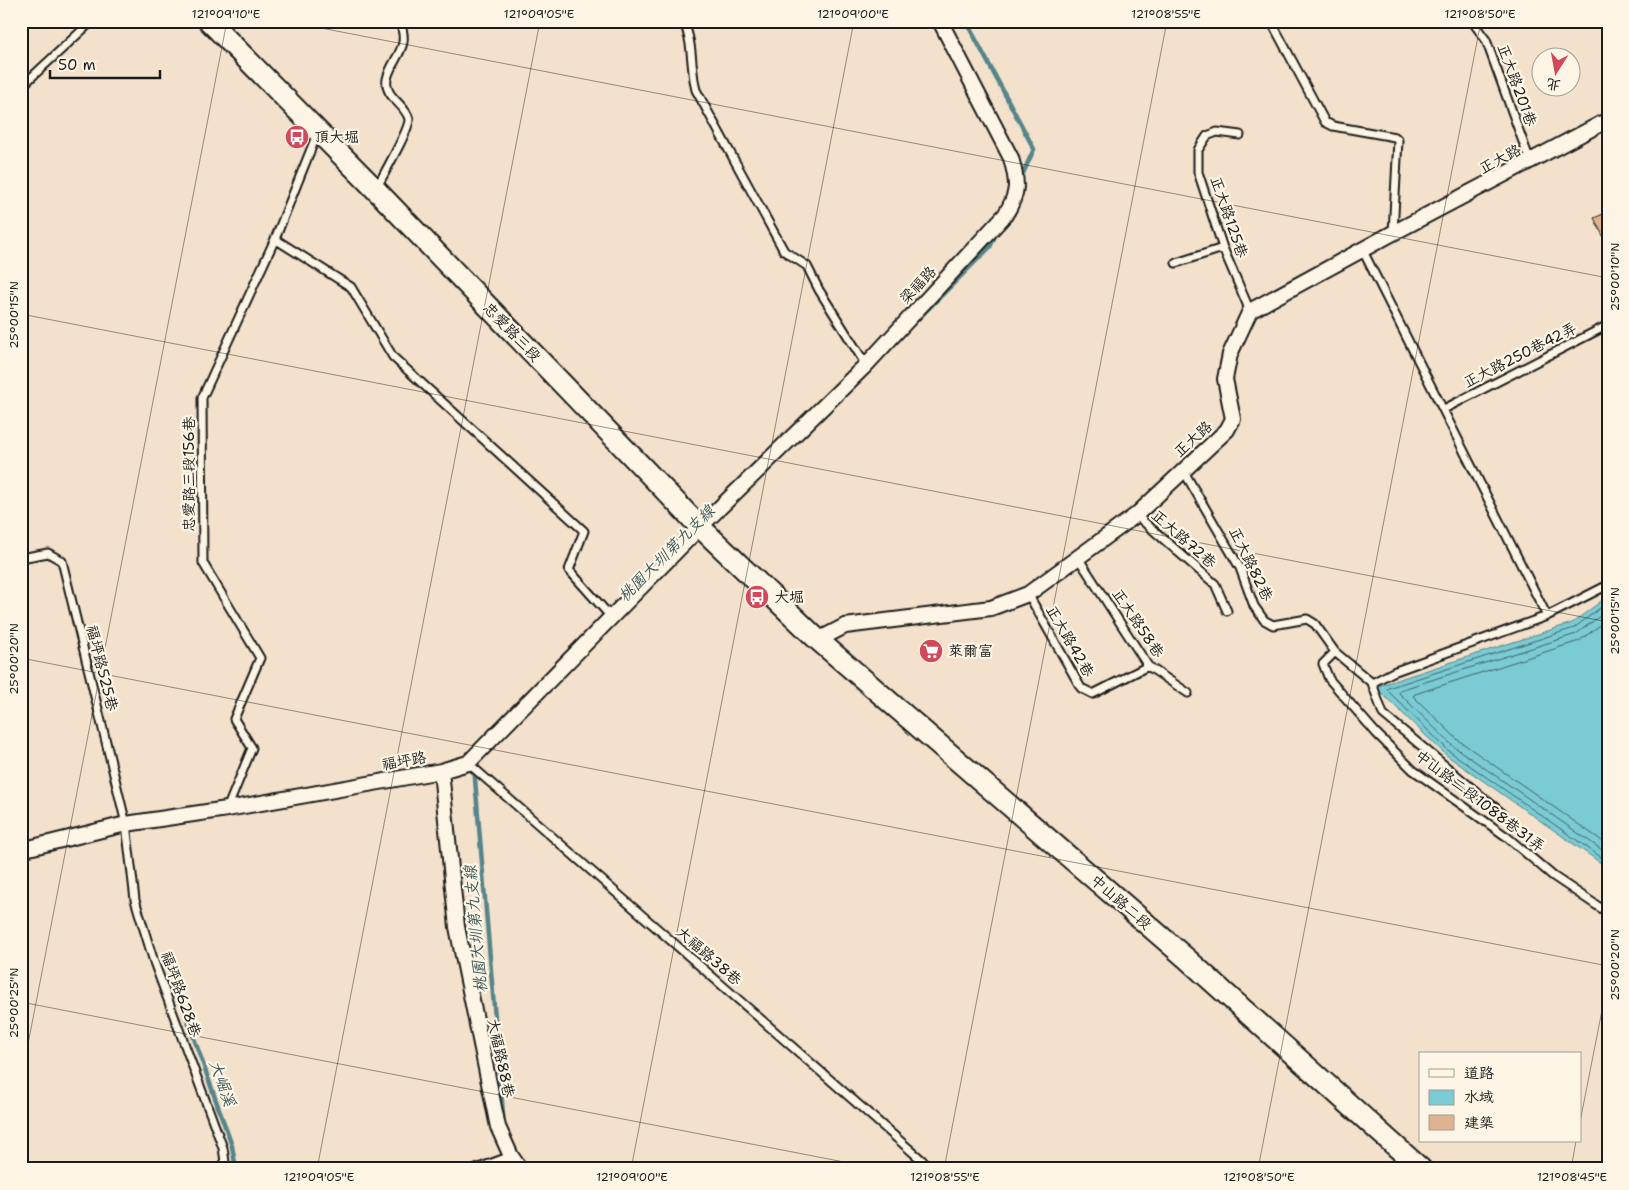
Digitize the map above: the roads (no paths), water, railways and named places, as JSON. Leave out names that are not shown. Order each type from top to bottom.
[{"type":"main road","name":"忠愛路三段","points":[[210,21],[376,190],[703,530],[818,640]]},
{"type":"main road","name":"中山路二段","points":[[818,640],[1186,958],[1421,1169]]},
{"type":"street","name":"梁福路","points":[[703,530],[866,365],[1005,215],[1014,200],[1017,182],[1011,158],[940,21]]},
{"type":"street","name":"正大路","points":[[818,640],[845,626],[991,608],[1028,594],[1077,556],[1136,515],[1227,430],[1233,419],[1225,379],[1230,354],[1250,311],[1393,233],[1608,120]]},
{"type":"street","points":[[468,764],[611,617],[703,530]]},
{"type":"street","name":"福坪路","points":[[21,850],[126,824],[227,809],[440,771],[468,764]]},
{"type":"street","name":"大福路88巷","points":[[440,771],[457,927],[498,1127],[511,1156],[520,1169]]},
{"type":"lane","points":[[21,87],[92,21]]},
{"type":"lane","points":[[376,190],[408,126],[406,113],[387,89],[387,78],[401,53],[403,36],[399,21]]},
{"type":"lane","points":[[683,21],[691,44],[692,76],[696,90],[784,251],[807,266],[819,290],[866,365]]},
{"type":"lane","points":[[1271,21],[1325,122],[1333,126],[1395,137],[1398,140],[1393,233]]},
{"type":"lane","name":"正大路201巷","points":[[1472,21],[1486,40],[1530,161]]},
{"type":"lane","name":"忠愛路三段156巷","points":[[227,809],[252,748],[234,718],[260,658],[203,563],[202,398],[276,239],[318,131]]},
{"type":"lane","name":"正大路125巷","points":[[1240,135],[1216,132],[1207,136],[1198,150],[1198,172],[1223,248],[1250,311]]},
{"type":"lane","points":[[276,239],[350,287],[393,357],[584,531],[569,570],[611,617]]},
{"type":"lane","points":[[1176,263],[1223,248]]},
{"type":"lane","points":[[1362,250],[1547,616]]},
{"type":"lane","name":"正大路250巷42弄","points":[[1444,409],[1608,325]]},
{"type":"lane","name":"正大路82巷","points":[[1184,470],[1240,568],[1254,606],[1264,620],[1273,625],[1306,619],[1315,624],[1335,652]]},
{"type":"lane","name":"正大路72巷","points":[[1136,515],[1214,584],[1227,611]]},
{"type":"lane","name":"福坪路525巷","points":[[21,558],[48,553],[62,561],[126,824]]},
{"type":"lane","name":"正大路58巷","points":[[1077,556],[1148,666],[1188,693]]},
{"type":"lane","points":[[1372,683],[1393,672],[1547,616],[1608,585]]},
{"type":"lane","name":"正大路42巷","points":[[1028,594],[1080,688],[1093,694],[1148,666]]},
{"type":"lane","points":[[1335,652],[1372,683],[1383,714],[1503,814]]},
{"type":"lane","name":"中山路二段1088巷31弄","points":[[1335,652],[1323,664],[1329,680],[1376,733],[1413,770],[1507,837],[1553,876],[1608,912]]},
{"type":"lane","name":"大福路38巷","points":[[468,764],[932,1169]]},
{"type":"lane","name":"福坪路628巷","points":[[126,824],[135,900],[154,962],[223,1148],[226,1169]]},
{"type":"lane","points":[[476,1169],[511,1156]]},
{"type":"water","points":[[1608,596],[1608,868],[1446,755],[1375,687],[1572,623]]},
{"type":"waterway","name":"桃園大圳第九支線","points":[[966,21],[1034,149],[1020,180]]},
{"type":"waterway","name":"桃園大圳第九支線","points":[[916,321],[990,247],[997,231]]},
{"type":"waterway","name":"桃園大圳第九支線","points":[[474,767],[504,1126]]},
{"type":"waterway","name":"大崛溪","points":[[183,1007],[232,1146],[236,1169]]},
{"type":"place","name":"頂大堀","points":[[297,137]]},
{"type":"place","name":"大堀","points":[[757,597]]},
{"type":"place","name":"萊爾富","points":[[931,651]]}]
